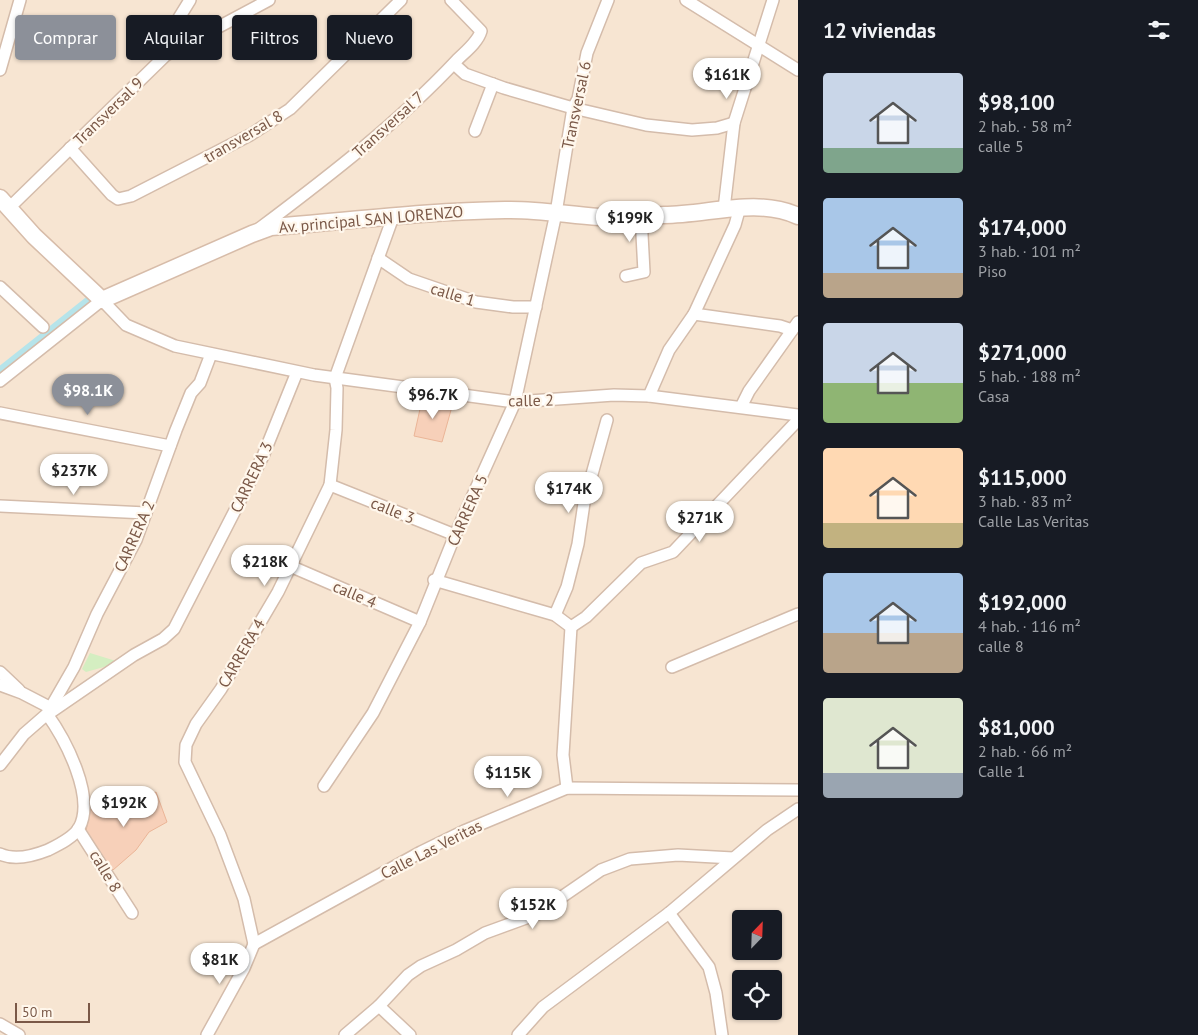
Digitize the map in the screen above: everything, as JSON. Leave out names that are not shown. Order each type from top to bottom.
[{"type":"main road","points":[[2,202],[34,236],[102,300]]},
{"type":"main road","name":"Av. principal SAN LORENZO","points":[[102,300],[271,227],[508,210],[600,217],[680,215],[732,208],[780,208],[798,216]]},
{"type":"street","points":[[0,70],[20,0]]},
{"type":"street","points":[[181,15],[190,0]]},
{"type":"street","name":"Transversal 9","points":[[222,25],[269,0]]},
{"type":"street","name":"transversal 8","points":[[70,148],[112,195],[118,199],[131,196],[250,135],[290,109],[401,0]]},
{"type":"street","name":"Transversal 7","points":[[252,234],[337,170],[454,64],[479,36],[481,31],[451,0]]},
{"type":"street","name":"Transversal 6","points":[[556,214],[573,108],[578,99],[587,53],[608,0]]},
{"type":"street","points":[[686,0],[798,70]]},
{"type":"street","points":[[649,396],[669,350],[694,314],[735,225],[732,208],[734,123],[773,0]]},
{"type":"street","name":"Transversal 9","points":[[2,202],[70,148],[161,60]]},
{"type":"street","points":[[454,64],[465,74],[493,84],[573,108],[646,125],[692,130],[717,128],[734,123]]},
{"type":"street","points":[[475,131],[493,84]]},
{"type":"street","name":"CARRERA 5","points":[[324,786],[373,713],[420,622],[455,535],[515,402],[556,214]]},
{"type":"street","points":[[626,276],[644,272],[641,216]]},
{"type":"street","name":"CARRERA 4","points":[[254,944],[244,899],[220,835],[185,762],[186,745],[196,724],[221,689],[259,624],[330,485],[336,430],[337,388],[335,378],[393,217]]},
{"type":"street","name":"calle 1","points":[[378,258],[409,279],[476,302],[513,307],[536,307]]},
{"type":"street","points":[[0,287],[43,328]]},
{"type":"street","points":[[0,382],[102,300]]},
{"type":"street","name":"calle 2","points":[[102,300],[126,325],[175,346],[297,372],[515,402],[614,395],[649,396],[798,415]]},
{"type":"street","points":[[694,314],[780,326],[795,326]]},
{"type":"street","points":[[741,407],[748,390],[795,326]]},
{"type":"street","name":"CARRERA 2","points":[[0,765],[24,734],[49,712],[136,540],[191,393],[200,383],[211,354]]},
{"type":"street","name":"CARRERA 3","points":[[49,712],[174,630],[263,456],[297,372]]},
{"type":"street","points":[[0,413],[170,446]]},
{"type":"street","points":[[555,615],[567,586],[578,544],[584,503],[607,420]]},
{"type":"street","points":[[571,627],[586,617],[641,563],[673,552],[798,420]]},
{"type":"street","name":"calle 3","points":[[330,485],[455,535]]},
{"type":"street","points":[[0,506],[146,513]]},
{"type":"street","name":"calle 4","points":[[290,566],[420,622]]},
{"type":"street","points":[[434,580],[555,615],[571,627]]},
{"type":"street","points":[[672,667],[798,614]]},
{"type":"street","points":[[567,788],[563,755],[571,627]]},
{"type":"street","points":[[0,672],[22,693],[49,712],[61,734],[82,788],[83,808],[78,828],[68,839],[42,852],[11,858],[0,854]]},
{"type":"street","points":[[0,685],[22,693]]},
{"type":"street","name":"Calle Las Veritas","points":[[254,944],[421,852],[464,831],[567,788],[798,790]]},
{"type":"street","points":[[518,1035],[543,1007],[669,913],[767,830],[798,809]]},
{"type":"street","name":"calle 8","points":[[78,828],[132,913]]},
{"type":"street","points":[[345,1035],[421,966],[456,950],[485,933],[537,914],[601,870],[630,859],[639,858],[678,855],[733,858]]},
{"type":"street","points":[[669,913],[709,966],[722,1035]]},
{"type":"street","points":[[207,1035],[244,968],[254,944]]},
{"type":"street","points":[[379,1006],[410,1035]]},
{"type":"street","points":[[2,1028],[19,1035]]},
{"type":"shaded area","points":[[0,0],[798,0],[798,1035],[0,1035]]},
{"type":"green space","points":[[90,653],[116,661],[111,665],[86,672],[82,669]]},
{"type":"building","points":[[422,400],[453,403],[442,442],[414,436]]},
{"type":"building","points":[[156,792],[167,822],[149,832],[136,850],[113,870],[86,833],[89,809],[97,812],[108,810]]},
{"type":"waterway","points":[[0,372],[97,295]]}]
